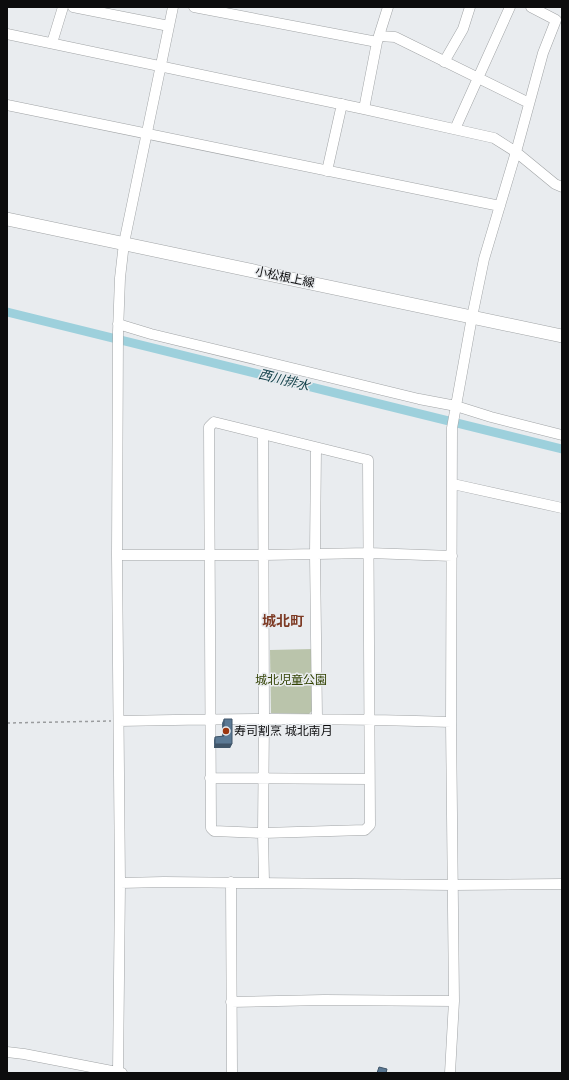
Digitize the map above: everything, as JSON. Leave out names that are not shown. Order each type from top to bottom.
[{"type":"main road","name":"小松根上線","points":[[7,219],[562,336]]},
{"type":"street","points":[[52,44],[63,7]]},
{"type":"street","points":[[73,7],[169,26]]},
{"type":"street","points":[[7,1052],[120,1073],[117,555],[118,328],[120,278],[124,243],[173,7]]},
{"type":"street","points":[[194,7],[378,39],[394,37],[529,103]]},
{"type":"street","points":[[364,109],[378,39],[388,7]]},
{"type":"street","points":[[444,62],[462,29],[470,7]]},
{"type":"street","points":[[455,129],[510,7]]},
{"type":"street","points":[[450,1073],[454,1001],[451,722],[452,428],[484,259],[516,152],[543,53],[559,21],[531,7]]},
{"type":"street","points":[[7,34],[342,104],[494,138],[516,152],[555,184],[562,187]]},
{"type":"street","points":[[327,171],[342,104]]},
{"type":"street","points":[[7,105],[500,206]]},
{"type":"street","points":[[118,328],[151,334],[562,435]]},
{"type":"street","points":[[214,422],[263,435],[368,460],[370,825],[365,830],[263,833],[214,832],[211,828],[209,555],[210,427],[214,422]]},
{"type":"street","points":[[263,435],[264,882]]},
{"type":"street","points":[[316,448],[315,554],[317,718]]},
{"type":"street","points":[[453,484],[562,508]]},
{"type":"street","points":[[117,555],[369,553],[452,556]]},
{"type":"street","points":[[118,721],[317,718],[451,722]]},
{"type":"street","points":[[210,778],[263,777],[369,779]]},
{"type":"street","points":[[231,882],[232,1073]]},
{"type":"street","points":[[120,883],[264,882],[453,885],[562,884]]},
{"type":"street","points":[[231,1002],[324,1000],[454,1001]]},
{"type":"path","points":[[7,723],[118,721]]},
{"type":"green space","name":"城北児童公園","points":[[313,649],[312,711],[309,714],[271,713],[270,650]]},
{"type":"building","name":"寿司割烹 城北南月","points":[[224,719],[232,719],[232,744],[215,744],[215,737],[224,736]]},
{"type":"building","points":[[379,1067],[387,1069],[386,1073],[377,1073]]},
{"type":"waterway","name":"西川排水","points":[[7,312],[562,449]]},
{"type":"place","name":"寿司割烹 城北南月","points":[[226,731]]},
{"type":"district","name":"城北町","points":[[283,621]]}]
